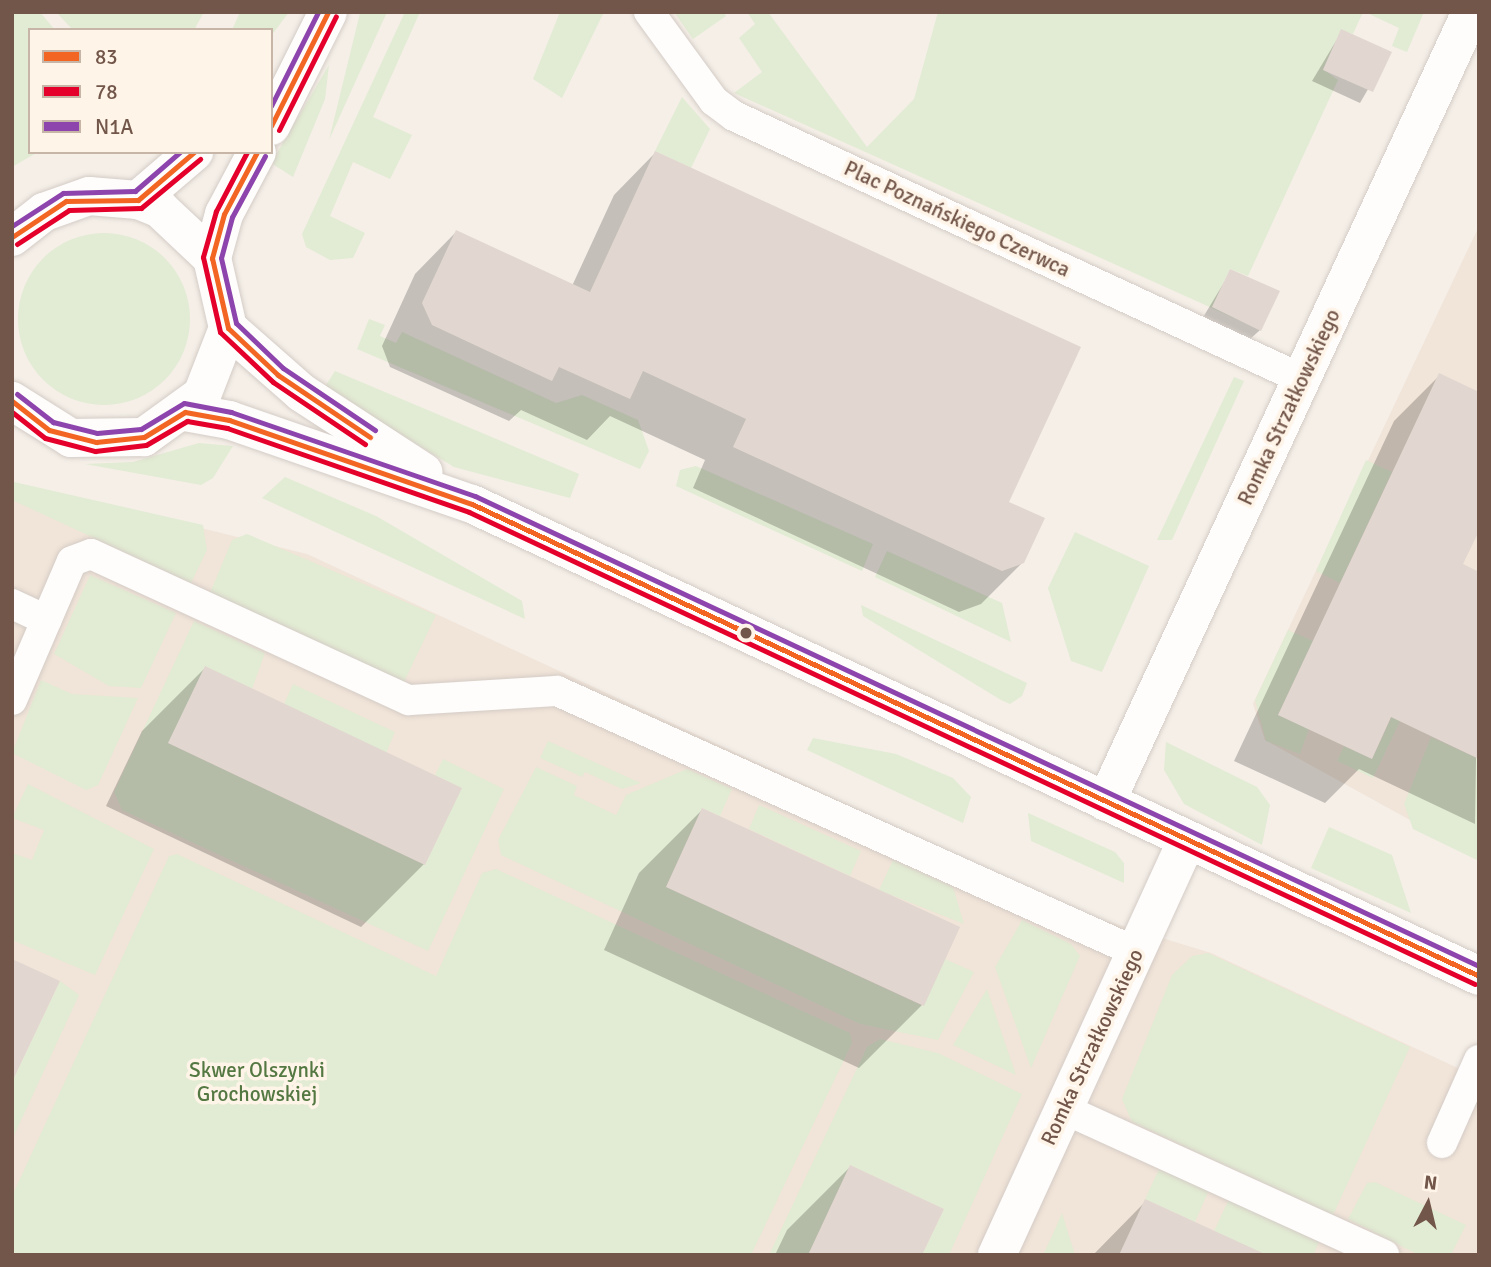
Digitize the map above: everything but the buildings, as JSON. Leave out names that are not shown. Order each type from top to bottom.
[{"type":"street","points":[[273,63],[320,12]]},
{"type":"street","points":[[273,123],[328,12]]},
{"type":"street","name":"Romka Strzałkowskiego","points":[[1106,802],[1471,12]]},
{"type":"street","points":[[138,200],[192,154]]},
{"type":"street","points":[[212,258],[224,214],[256,154]]},
{"type":"street","points":[[12,237],[66,201],[138,200],[181,222],[212,258],[228,328],[215,374],[186,412],[144,437],[96,442],[49,429],[12,401]]},
{"type":"street","points":[[228,328],[302,393],[472,504]]},
{"type":"street","points":[[186,412],[229,420],[472,504],[1479,976]]},
{"type":"street","name":"Romka Strzałkowskiego","points":[[997,1255],[1187,840]]},
{"type":"lane","name":"Plac Poznańskiego Czerwca","points":[[649,12],[714,101],[734,116],[1302,379]]},
{"type":"lane","points":[[12,700],[72,561],[90,554],[409,700],[556,691],[1136,951]]},
{"type":"lane","points":[[12,604],[46,620]]},
{"type":"lane","points":[[1442,1143],[1479,1060]]},
{"type":"lane","points":[[1064,1109],[1384,1255]]},
{"type":"shaded area","points":[[1479,226],[1479,858],[1265,740],[1253,704]]},
{"type":"shaded area","points":[[12,482],[307,554],[1083,914],[1211,953],[1479,1078],[1479,1255],[12,1255]]},
{"type":"green space","points":[[12,12],[40,12],[53,28],[28,28],[28,154],[35,154],[12,167]]},
{"type":"green space","points":[[56,12],[204,12],[195,28],[71,28]]},
{"type":"green space","points":[[240,12],[289,12],[273,33],[273,28],[233,28]]},
{"type":"green space","points":[[387,12],[329,140],[360,13]]},
{"type":"green space","points":[[405,12],[420,12],[373,117],[412,135],[390,179],[353,162],[330,216],[365,233],[353,258],[330,260],[306,247],[302,234]]},
{"type":"green space","points":[[560,12],[604,12],[562,98],[533,79]]},
{"type":"green space","points":[[674,12],[723,12],[726,16],[693,39]]},
{"type":"green space","points":[[747,12],[768,12],[867,147],[914,99],[938,12],[1363,12],[1353,34],[1341,30],[1323,69],[1338,80],[1248,276],[1230,269],[1212,307],[1272,335],[734,93],[762,72],[739,38],[755,24]]},
{"type":"green space","points":[[1365,12],[1424,12],[1407,52],[1392,46],[1399,28]]},
{"type":"green space","points":[[329,65],[325,99],[293,177],[271,163]]},
{"type":"green space","points":[[682,97],[710,129],[691,168],[655,151]]},
{"type":"green space","points":[[104,233],[137,239],[165,258],[184,286],[190,319],[184,352],[165,380],[137,399],[104,405],[71,399],[43,380],[24,352],[18,319],[24,286],[43,258],[71,239]]},
{"type":"green space","points":[[369,319],[385,325],[380,336],[396,343],[402,332],[556,403],[582,395],[638,420],[649,451],[640,469],[357,349]]},
{"type":"green space","points":[[335,371],[579,474],[570,498],[454,467],[324,388]]},
{"type":"green space","points":[[1234,377],[1244,381],[1172,540],[1157,540]]},
{"type":"green space","points":[[199,443],[233,446],[213,478],[201,485],[85,464],[133,462]]},
{"type":"green space","points":[[1366,460],[1392,472],[1340,583],[1316,571]]},
{"type":"green space","points":[[696,466],[873,544],[862,571],[676,486],[680,470]]},
{"type":"green space","points":[[285,477],[376,516],[522,601],[525,619],[262,498]]},
{"type":"green space","points":[[14,482],[203,525],[207,550],[191,583],[12,500]]},
{"type":"green space","points":[[1075,532],[1149,566],[1102,672],[1071,661],[1048,588]]},
{"type":"green space","points":[[247,534],[436,615],[404,682],[210,593],[232,540]]},
{"type":"green space","points":[[887,551],[1002,603],[1011,642],[875,577]]},
{"type":"green space","points":[[90,575],[176,613],[141,688],[109,686],[54,654]]},
{"type":"green space","points":[[861,605],[1027,683],[1022,696],[1010,704],[1001,700],[863,616]]},
{"type":"green space","points":[[194,621],[265,653],[252,689],[168,743],[425,865],[461,788],[435,775],[443,759],[504,789],[428,951],[122,810],[114,792]]},
{"type":"green space","points":[[1288,630],[1313,641],[1278,715],[1309,729],[1300,754],[1266,741],[1255,700]]},
{"type":"green space","points":[[41,680],[72,694],[138,698],[98,785],[86,790],[12,753]]},
{"type":"green space","points":[[293,684],[395,732],[386,753],[284,704]]},
{"type":"green space","points":[[1393,714],[1401,719],[1373,778],[1337,761],[1344,746],[1372,759]]},
{"type":"green space","points":[[1431,737],[1479,759],[1479,861],[1413,829],[1404,804]]},
{"type":"green space","points":[[813,738],[896,754],[953,778],[971,797],[963,823],[807,750]]},
{"type":"green space","points":[[548,741],[641,783],[622,789],[585,772],[582,777],[540,758]]},
{"type":"green space","points":[[1166,742],[1257,787],[1270,805],[1262,845],[1184,804],[1164,770]]},
{"type":"green space","points":[[536,767],[577,786],[574,795],[616,815],[626,795],[687,769],[732,789],[720,816],[702,808],[666,887],[923,1006],[945,959],[974,972],[938,1040],[860,1024],[501,855],[498,840]]},
{"type":"green space","points":[[28,784],[154,849],[95,975],[12,940],[12,853],[32,860],[44,830],[12,818]]},
{"type":"green space","points":[[759,805],[861,851],[850,876],[749,829]]},
{"type":"green space","points":[[1028,813],[1115,852],[1124,863],[1124,883],[1031,841]]},
{"type":"green space","points":[[1329,827],[1392,855],[1411,913],[1311,868]]},
{"type":"green space","name":"Skwer Olszynki Grochowskiej","points":[[177,854],[436,976],[482,873],[496,869],[850,1033],[852,1043],[751,1255],[12,1255],[12,1196],[169,856]]},
{"type":"green space","points":[[893,860],[953,887],[964,924],[879,890]]},
{"type":"green space","points":[[1022,920],[1071,944],[1080,956],[1031,1068],[995,967]]},
{"type":"green space","points":[[1208,953],[1410,1047],[1333,1215],[1132,1122],[1122,1099],[1172,975],[1192,956]]},
{"type":"green space","points":[[60,981],[79,995],[12,1140],[12,1082]]},
{"type":"green space","points":[[987,989],[1001,1031],[1016,1075],[953,1045]]},
{"type":"green space","points":[[880,1039],[938,1053],[1022,1094],[949,1255],[922,1255],[944,1209],[850,1165],[808,1255],[769,1255],[867,1047]]},
{"type":"green space","points":[[1160,1167],[1209,1190],[1195,1222],[1145,1199]]},
{"type":"green space","points":[[1375,1182],[1466,1225],[1451,1255],[1419,1255],[1348,1219],[1367,1183]]},
{"type":"green space","points":[[1229,1199],[1319,1242],[1313,1255],[1265,1255],[1214,1231]]},
{"type":"green space","points":[[1062,1213],[1075,1255],[1043,1255],[1052,1236]]},
{"type":"transit line","name":"N1A","points":[[273,102],[318,12]]},
{"type":"transit line","name":"83","points":[[273,122],[328,12]]},
{"type":"transit line","name":"78","points":[[279,130],[336,16]]},
{"type":"transit line","name":"N1A","points":[[12,226],[63,193],[135,191],[178,154]]},
{"type":"transit line","name":"83","points":[[12,237],[66,201],[138,200],[192,154]]},
{"type":"transit line","name":"78","points":[[246,154],[216,211],[203,257],[220,332],[273,382],[365,444]]},
{"type":"transit line","name":"83","points":[[256,154],[224,214],[212,258],[228,328],[278,375],[370,437]]},
{"type":"transit line","name":"N1A","points":[[265,156],[232,217],[221,258],[236,323],[283,368],[375,430]]},
{"type":"transit line","name":"78","points":[[17,244],[69,210],[141,208],[200,159]]},
{"type":"transit line","name":"N1A","points":[[17,394],[53,422],[97,433],[141,429],[184,403],[231,412],[475,496],[1479,966]]},
{"type":"transit line","name":"83","points":[[12,401],[49,430],[96,442],[144,437],[185,412],[229,420],[472,504],[1479,976]]},
{"type":"transit line","name":"78","points":[[12,412],[45,438],[95,451],[146,445],[187,421],[227,428],[469,512],[1475,984]]}]
